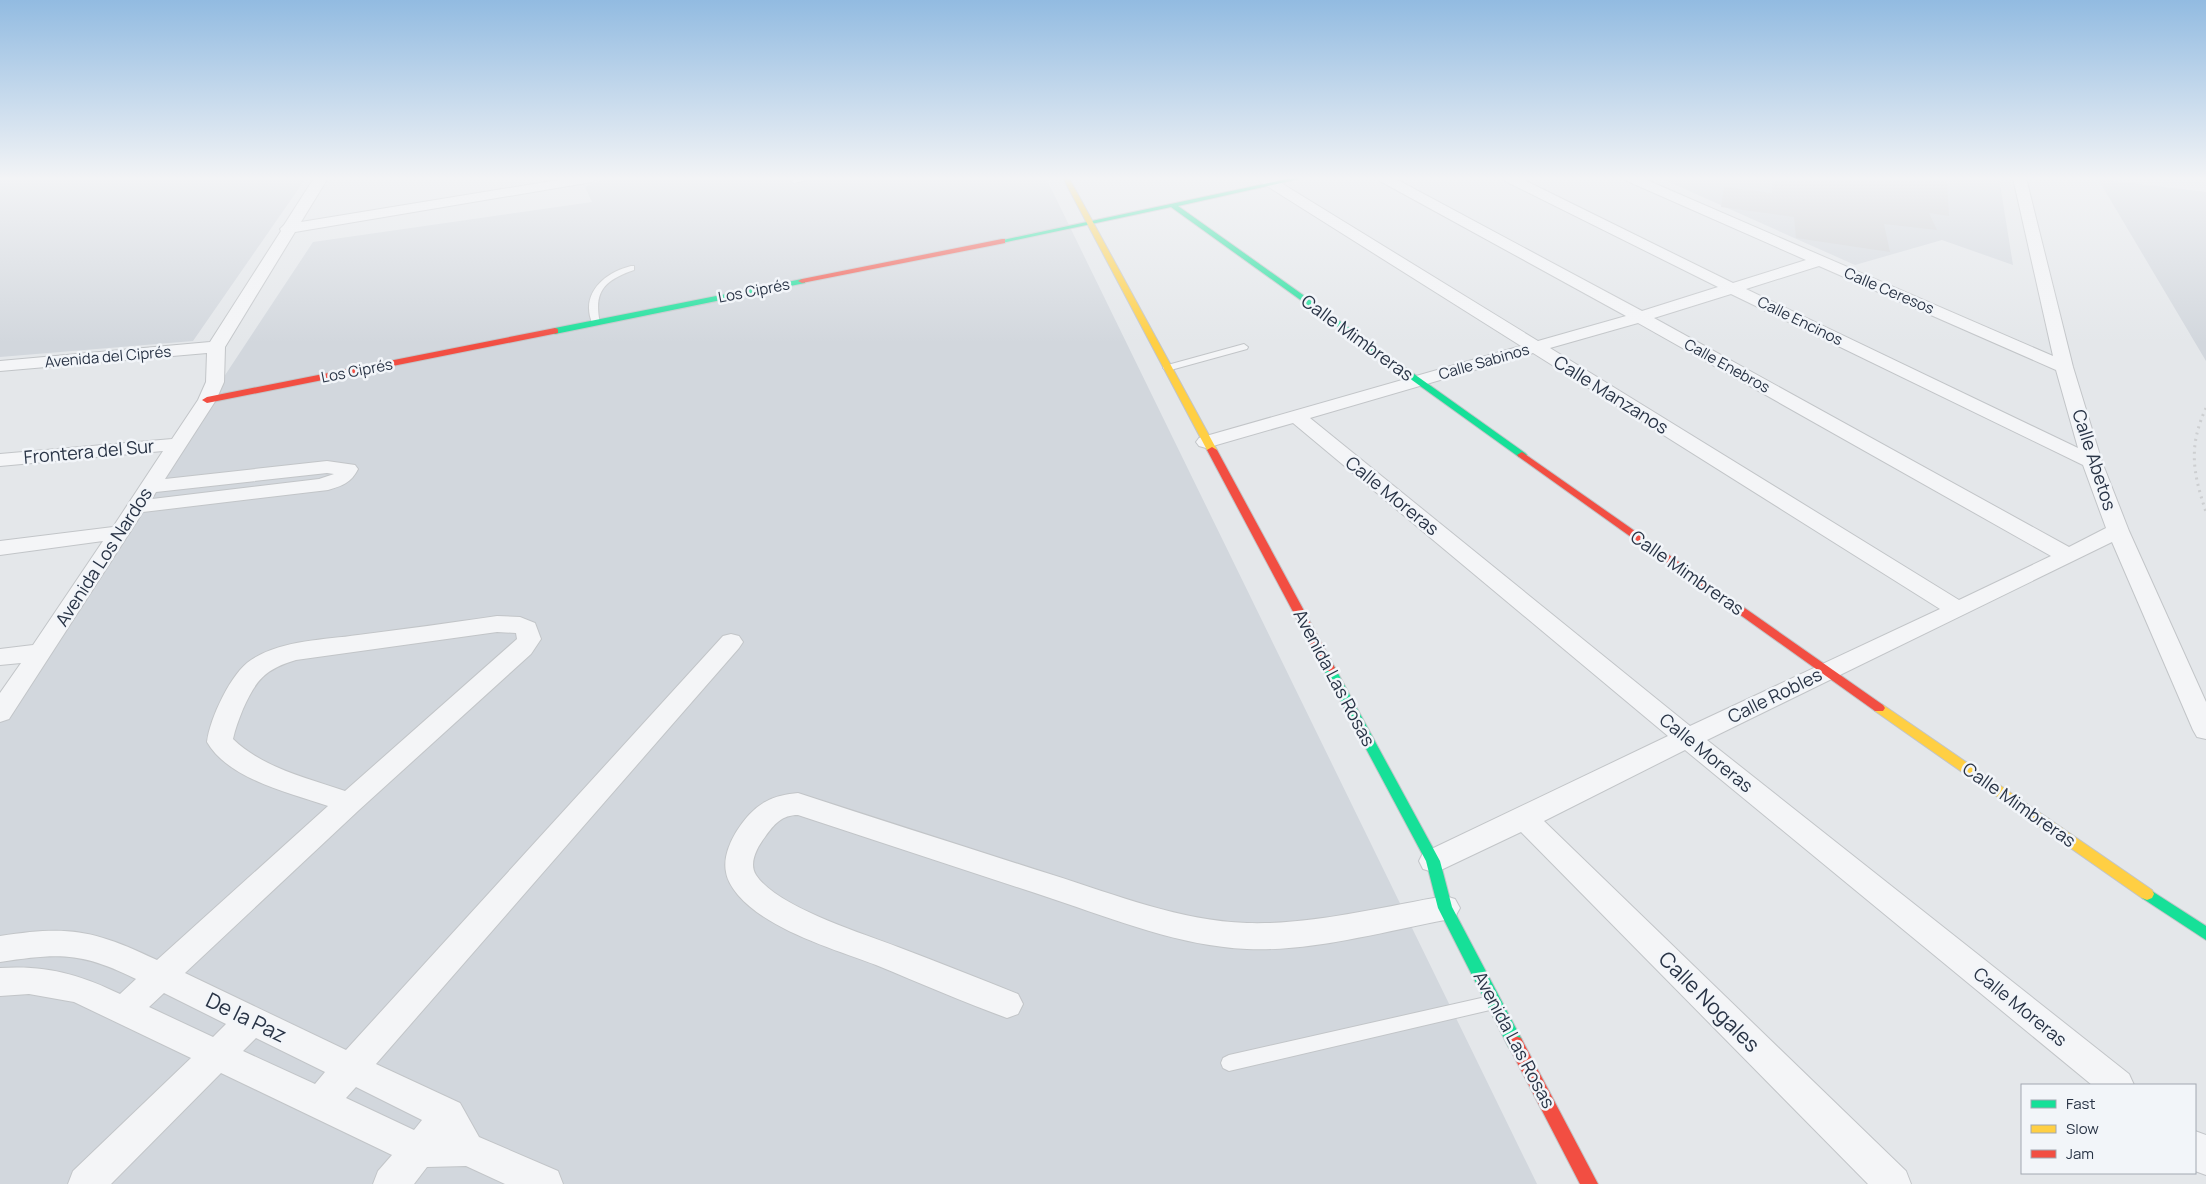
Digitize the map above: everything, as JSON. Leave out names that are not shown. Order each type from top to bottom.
[{"type":"street","points":[[216,348],[284,233]]},
{"type":"street","name":"Los Ciprés","points":[[207,400],[1043,233]]},
{"type":"street","name":"Avenida Las Rosas","points":[[1094,233],[1432,861],[1445,908],[1589,1184]]},
{"type":"street","name":"Calle Mimbreras","points":[[1211,233],[1826,671],[2206,934]]},
{"type":"street","name":"Calle Manzanos","points":[[1354,233],[1958,610]]},
{"type":"street","name":"Calle Enebros","points":[[1486,233],[2068,556]]},
{"type":"street","name":"Calle Encinos","points":[[1622,233],[2092,462]]},
{"type":"street","name":"Calle Ceresos","points":[[1756,233],[2064,367]]},
{"type":"street","name":"Calle Abetos","points":[[2033,233],[2064,367],[2092,462],[2118,531],[2206,730]]},
{"type":"street","name":"Calle Sabinos","points":[[1206,442],[1640,317],[1818,261]]},
{"type":"street","name":"Avenida del Ciprés","points":[[0,366],[216,348]]},
{"type":"street","name":"Avenida Los Nardos","points":[[0,714],[207,400],[215,382],[216,348]]},
{"type":"street","name":"Calle Moreras","points":[[1297,417],[1687,738],[2116,1084]]},
{"type":"street","name":"Frontera del Sur","points":[[0,460],[178,444]]},
{"type":"street","points":[[136,507],[319,485],[340,480],[346,475],[348,470],[327,468],[149,487]]},
{"type":"street","name":"Calle Robles","points":[[1432,861],[1525,819],[1687,738],[1958,610],[2118,531]]},
{"type":"street","points":[[0,548],[120,532]]},
{"type":"street","points":[[123,1011],[349,803],[523,648],[529,639],[528,628],[520,625],[497,624],[294,652],[277,656],[250,672],[243,681],[221,732],[220,742],[229,753],[246,765],[349,803]]},
{"type":"street","points":[[319,1104],[731,642]]},
{"type":"street","points":[[0,657],[41,652]]},
{"type":"street","points":[[1007,1004],[826,932],[778,910],[754,893],[742,877],[739,865],[744,845],[753,830],[773,808],[786,804],[798,804],[1166,923],[1208,932],[1246,936],[1286,936],[1445,908]]},
{"type":"street","name":"Calle Nogales","points":[[1525,819],[1894,1184]]},
{"type":"street","name":"De la Paz","points":[[0,949],[64,942],[90,944],[448,1115]]},
{"type":"street","points":[[0,982],[30,980],[78,989],[419,1150],[467,1148],[545,1184]]},
{"type":"street","points":[[86,1184],[251,1021]]},
{"type":"street","points":[[390,1184],[448,1115],[467,1148]]},
{"type":"street","points":[[2196,1149],[2206,1158]]},
{"type":"lane","points":[[596,323],[592,311],[595,294],[606,279],[631,268]]},
{"type":"lane","points":[[1167,368],[1244,346]]},
{"type":"lane","points":[[1229,1063],[1494,1002]]},
{"type":"shaded area","points":[[0,233],[268,233],[193,341],[0,357]]},
{"type":"shaded area","points":[[374,233],[1073,233],[1537,1184],[0,1184],[0,716],[313,242]]},
{"type":"shaded area","points":[[1784,233],[2008,233],[2013,265],[1942,240],[1855,265]]},
{"type":"shaded area","points":[[2130,233],[2206,233],[2206,361]]},
{"type":"building","points":[[1796,233],[1886,233],[1890,252],[1796,238]]},
{"type":"railway","points":[[2206,408],[2200,422],[2194,460],[2198,485],[2206,512]]},
{"type":"traffic: fast","points":[[1002,241],[1039,233]]},
{"type":"traffic: fast","points":[[1212,233],[1522,455]]},
{"type":"traffic: fast","points":[[555,331],[802,281]]},
{"type":"traffic: fast","points":[[1329,668],[1433,861],[1445,908],[1515,1043]]},
{"type":"traffic: fast","points":[[2147,894],[2206,934]]},
{"type":"traffic: slow","points":[[1096,233],[1212,450]]},
{"type":"traffic: slow","points":[[1879,708],[2147,894]]},
{"type":"traffic: jam","points":[[802,281],[1002,241]]},
{"type":"traffic: jam","points":[[207,400],[555,331]]},
{"type":"traffic: jam","points":[[1212,450],[1329,668]]},
{"type":"traffic: jam","points":[[1522,455],[1879,708]]},
{"type":"traffic: jam","points":[[1515,1043],[1589,1184]]}]
